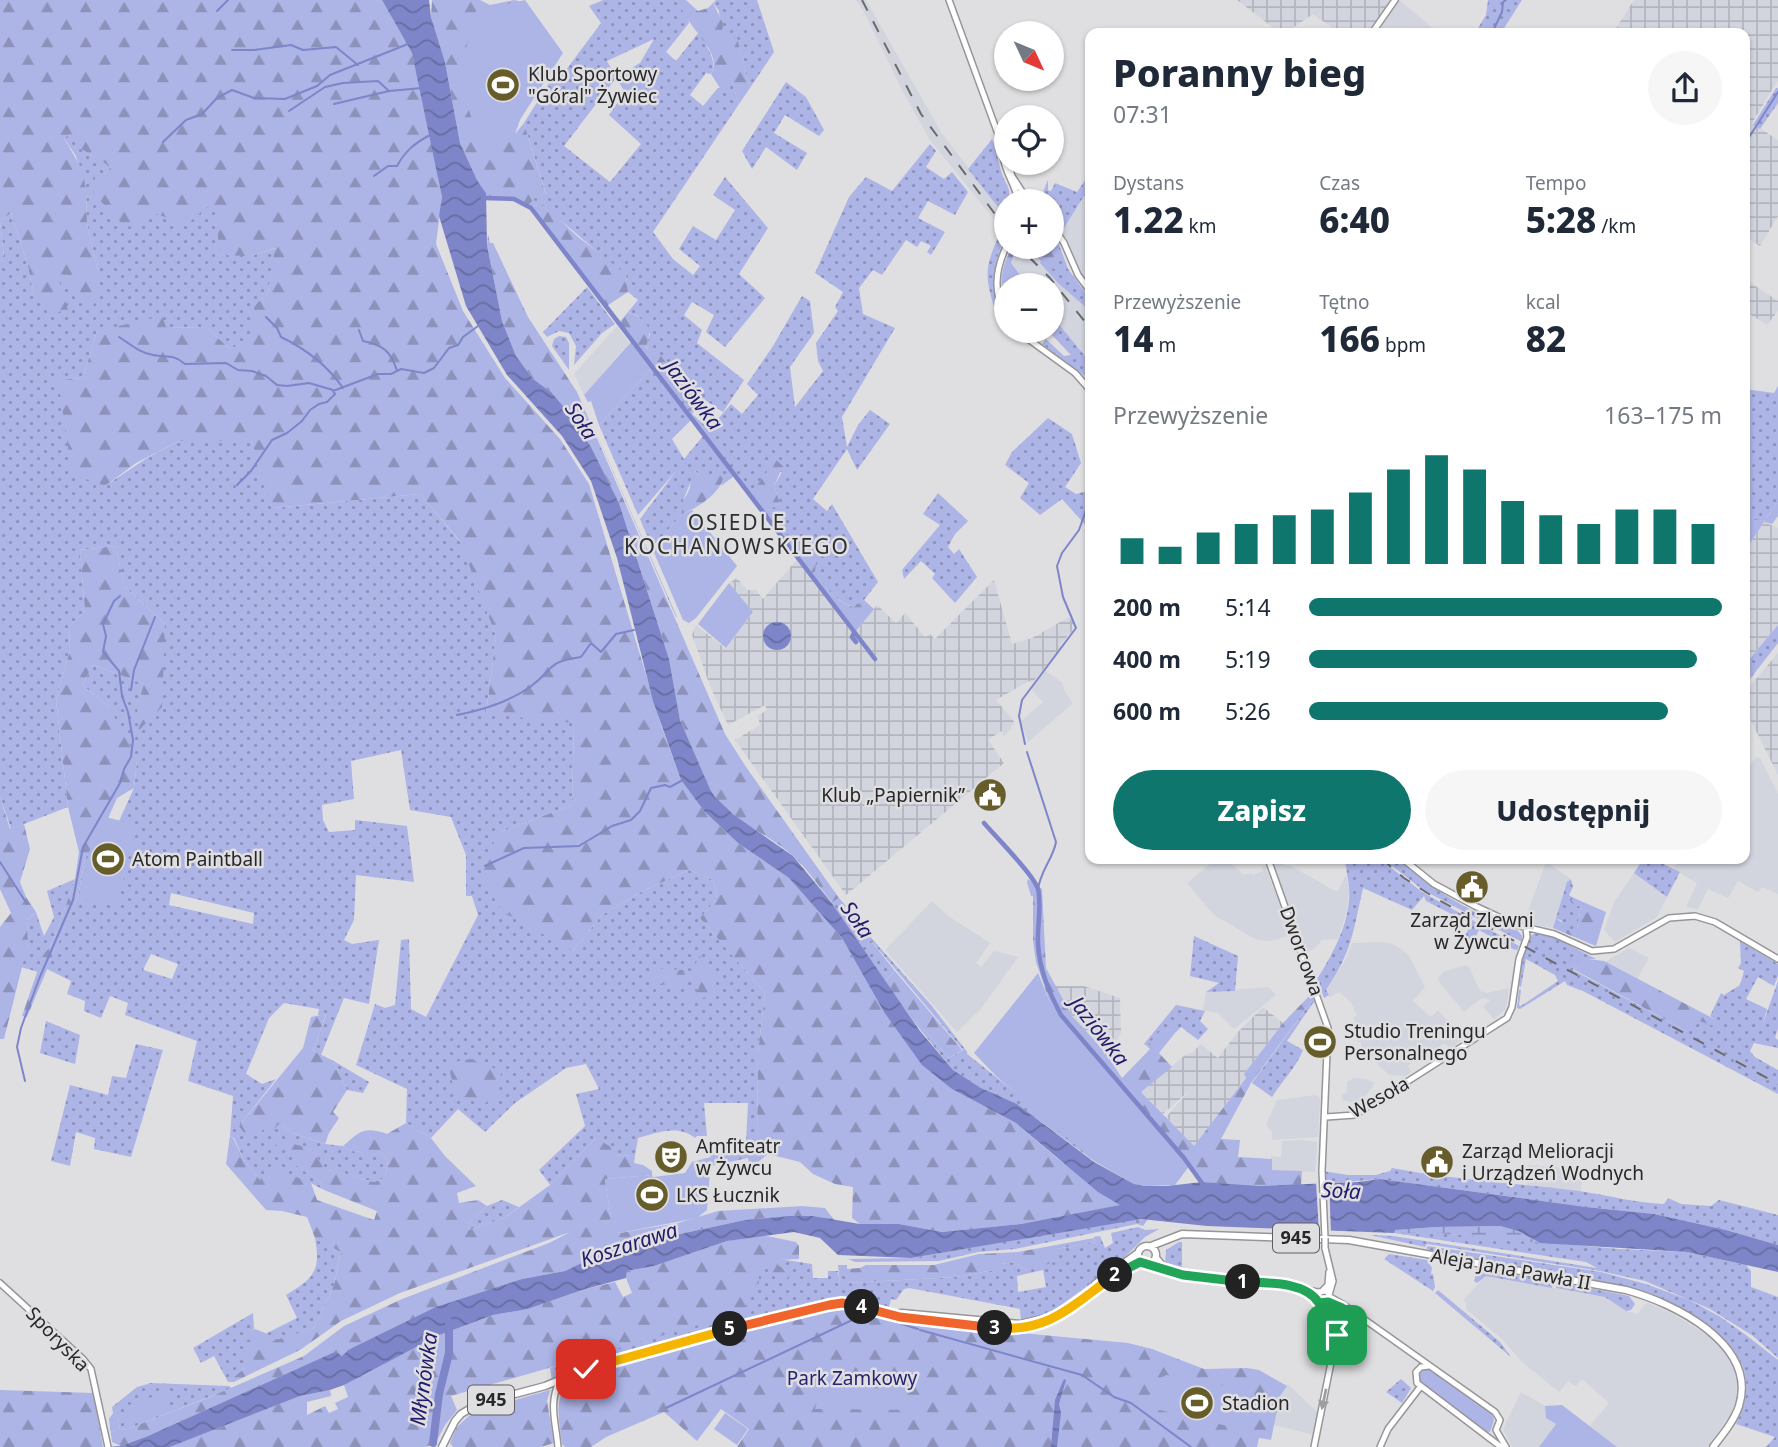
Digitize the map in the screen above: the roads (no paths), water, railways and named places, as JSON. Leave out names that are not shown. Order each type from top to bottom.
[{"type":"main road","name":"Aleja Jana Pawła II","points":[[1154,1252],[1168,1238],[1187,1234],[1357,1241],[1642,1295],[1676,1310],[1707,1330],[1723,1343],[1736,1360],[1741,1380],[1740,1403],[1731,1422],[1713,1447]]},
{"type":"main road","name":"945","points":[[1053,1317],[1141,1247],[1154,1252],[1150,1264]]},
{"type":"main road","points":[[1138,1252],[1140,1262],[1150,1264]]},
{"type":"main road","name":"945","points":[[442,1447],[455,1421],[478,1404],[545,1386],[598,1366],[747,1324],[829,1305],[847,1304],[900,1317],[1020,1329],[1039,1326],[1125,1268],[1140,1262]]},
{"type":"street","points":[[949,0],[994,122]]},
{"type":"street","points":[[1375,28],[1395,0]]},
{"type":"street","points":[[1064,245],[1085,284]]},
{"type":"street","points":[[1034,343],[1075,373],[1085,384]]},
{"type":"street","name":"Dworcowa","points":[[1270,864],[1327,1024],[1326,1117],[1322,1171],[1325,1248],[1333,1281],[1329,1298]]},
{"type":"street","points":[[1408,864],[1417,873],[1446,891],[1504,920],[1554,934],[1598,952],[1614,948],[1670,918],[1695,916],[1715,922],[1778,959]]},
{"type":"street","name":"Wesoła","points":[[1326,1117],[1355,1115],[1507,1018],[1512,1007],[1519,959],[1527,937],[1526,928]]},
{"type":"street","points":[[1154,1252],[1169,1272]]},
{"type":"street","points":[[1150,1264],[1169,1272],[1216,1280],[1289,1285],[1329,1298],[1351,1310],[1496,1412],[1500,1420],[1496,1430],[1486,1434]]},
{"type":"street","points":[[1319,1293],[1328,1285],[1329,1269]]},
{"type":"street","name":"Sporyska","points":[[0,1283],[91,1369],[108,1447]]},
{"type":"street","points":[[1319,1293],[1321,1304],[1329,1298]]},
{"type":"street","points":[[1329,1298],[1342,1308],[1351,1310]]},
{"type":"street","points":[[1314,1447],[1342,1308]]},
{"type":"street","points":[[1410,1352],[1421,1367]]},
{"type":"street","points":[[1429,1366],[1421,1367],[1415,1376],[1420,1386],[1503,1447]]},
{"type":"street","points":[[558,1447],[552,1399],[560,1380]]},
{"type":"street","points":[[1380,1447],[1388,1429],[1420,1386]]},
{"type":"street","points":[[1496,1430],[1503,1447]]},
{"type":"water","points":[[382,0],[429,0],[431,17],[445,62],[460,143],[486,193],[487,245],[502,321],[516,356],[533,379],[551,392],[569,413],[591,447],[619,503],[669,659],[680,720],[710,789],[734,815],[793,856],[831,902],[920,1031],[953,1070],[981,1088],[1017,1104],[1094,1162],[1134,1184],[1167,1186],[1202,1182],[1258,1186],[1380,1179],[1654,1214],[1778,1245],[1778,1272],[1687,1252],[1540,1243],[1518,1231],[1500,1226],[1436,1227],[1395,1230],[1394,1233],[1207,1226],[1141,1219],[911,1258],[838,1255],[820,1238],[794,1232],[727,1241],[654,1266],[627,1271],[626,1278],[528,1309],[493,1315],[437,1336],[344,1385],[300,1396],[170,1447],[103,1447],[121,1446],[148,1436],[330,1354],[336,1352],[342,1356],[348,1350],[436,1307],[522,1279],[565,1271],[610,1249],[745,1220],[788,1216],[813,1216],[860,1224],[899,1224],[942,1232],[1021,1224],[1120,1205],[1098,1192],[1016,1123],[952,1089],[922,1065],[884,1012],[842,938],[789,878],[738,843],[704,811],[681,780],[653,701],[617,558],[591,481],[562,436],[507,375],[466,306],[439,216],[442,197],[412,53]]},
{"type":"water","points":[[777,622],[787,626],[791,636],[787,646],[777,650],[767,646],[763,636],[767,626]]},
{"type":"water","points":[[1064,1379],[1066,1380],[1059,1404],[1061,1413],[1057,1447],[1051,1447],[1055,1400]]},
{"type":"waterway","points":[[217,11],[228,0]]},
{"type":"waterway","points":[[1494,28],[1506,0]]},
{"type":"waterway","points":[[163,142],[186,120],[202,114],[217,98],[232,90],[254,98],[285,99],[317,86],[330,75],[408,44]]},
{"type":"waterway","points":[[232,50],[291,45],[303,50],[336,47],[358,65]]},
{"type":"waterway","points":[[289,111],[325,87],[343,83],[378,81],[389,91]]},
{"type":"waterway","points":[[334,104],[389,91],[422,88]]},
{"type":"waterway","points":[[1750,136],[1778,92]]},
{"type":"waterway","points":[[374,176],[388,166],[397,166],[411,148],[430,135]]},
{"type":"waterway","name":"Jaziówka","points":[[483,198],[514,199],[531,208],[875,659]]},
{"type":"waterway","points":[[266,317],[277,328],[281,337],[315,358],[343,388]]},
{"type":"waterway","points":[[237,485],[251,471],[272,440],[287,433],[302,421],[310,410],[327,402],[335,394],[333,391],[378,374],[391,374],[401,369],[424,373],[434,368],[449,348],[458,345],[463,337],[478,326]]},
{"type":"waterway","points":[[359,330],[363,341],[381,347],[389,354],[397,371]]},
{"type":"waterway","points":[[119,337],[144,352],[173,357],[185,364],[226,363],[238,370],[266,376],[277,385],[309,383],[333,390]]},
{"type":"waterway","points":[[1025,744],[1019,716],[1022,700],[1076,628],[1063,597],[1057,566],[1062,553],[1079,530],[1085,513]]},
{"type":"waterway","points":[[25,1081],[17,1047],[21,1028],[73,900],[83,847],[120,783],[131,757],[133,740],[119,671],[103,652],[106,636],[103,624],[114,601],[120,596]]},
{"type":"waterway","points":[[131,690],[134,670],[155,617]]},
{"type":"waterway","points":[[457,715],[486,708],[513,697],[530,687],[561,661],[581,657],[591,643],[601,652],[616,634],[634,630]]},
{"type":"waterway","points":[[854,633],[852,637],[856,642]]},
{"type":"waterway","points":[[1027,752],[1056,842],[1038,890]]},
{"type":"waterway","points":[[485,866],[524,848],[579,846],[612,826],[631,820],[640,811],[651,788],[665,785],[670,787],[681,781]]},
{"type":"waterway","name":"Jaziówka","points":[[984,823],[1022,865],[1038,889],[1040,962],[1061,1015],[1184,1158],[1204,1186]]},
{"type":"waterway","points":[[0,862],[27,904]]},
{"type":"waterway","points":[[666,1408],[867,1313],[918,1329]]},
{"type":"waterway","name":"Młynówka","points":[[433,1443],[439,1394],[449,1353],[449,1322]]},
{"type":"waterway","points":[[920,1330],[1082,1375],[1114,1397],[1131,1403],[1191,1447]]},
{"type":"railway","points":[[862,0],[921,114],[994,213]]},
{"type":"railway","points":[[1031,259],[1085,322]]},
{"type":"railway","points":[[1388,864],[1435,898],[1778,1084]]},
{"type":"place","name":"Klub Sportowy \"Góral\" Żywiec","points":[[503,85]]},
{"type":"place","name":"Klub „Papiernik”","points":[[990,795]]},
{"type":"place","name":"Atom Paintball","points":[[108,859]]},
{"type":"place","name":"Zarząd Zlewni w Żywcu","points":[[1472,887]]},
{"type":"place","name":"Studio Treningu Personalnego","points":[[1320,1042]]},
{"type":"place","name":"Amfiteatr w Żywcu","points":[[671,1157]]},
{"type":"place","name":"Zarząd Melioracji i Urządzeń Wodnych","points":[[1437,1162]]},
{"type":"place","name":"LKS Łucznik","points":[[652,1195]]},
{"type":"place","name":"Stadion","points":[[1197,1403]]},
{"type":"district","name":"OSIEDLE KOCHANOWSKIEGO","points":[[737,535]]},
{"type":"water label","name":"Soła","points":[[581,421]]},
{"type":"water label","name":"Soła","points":[[857,920]]},
{"type":"water label","name":"Soła","points":[[1341,1191]]},
{"type":"water label","name":"Koszarawa","points":[[629,1245]]},
{"type":"park label","name":"Park Zamkowy","points":[[852,1378]]}]
